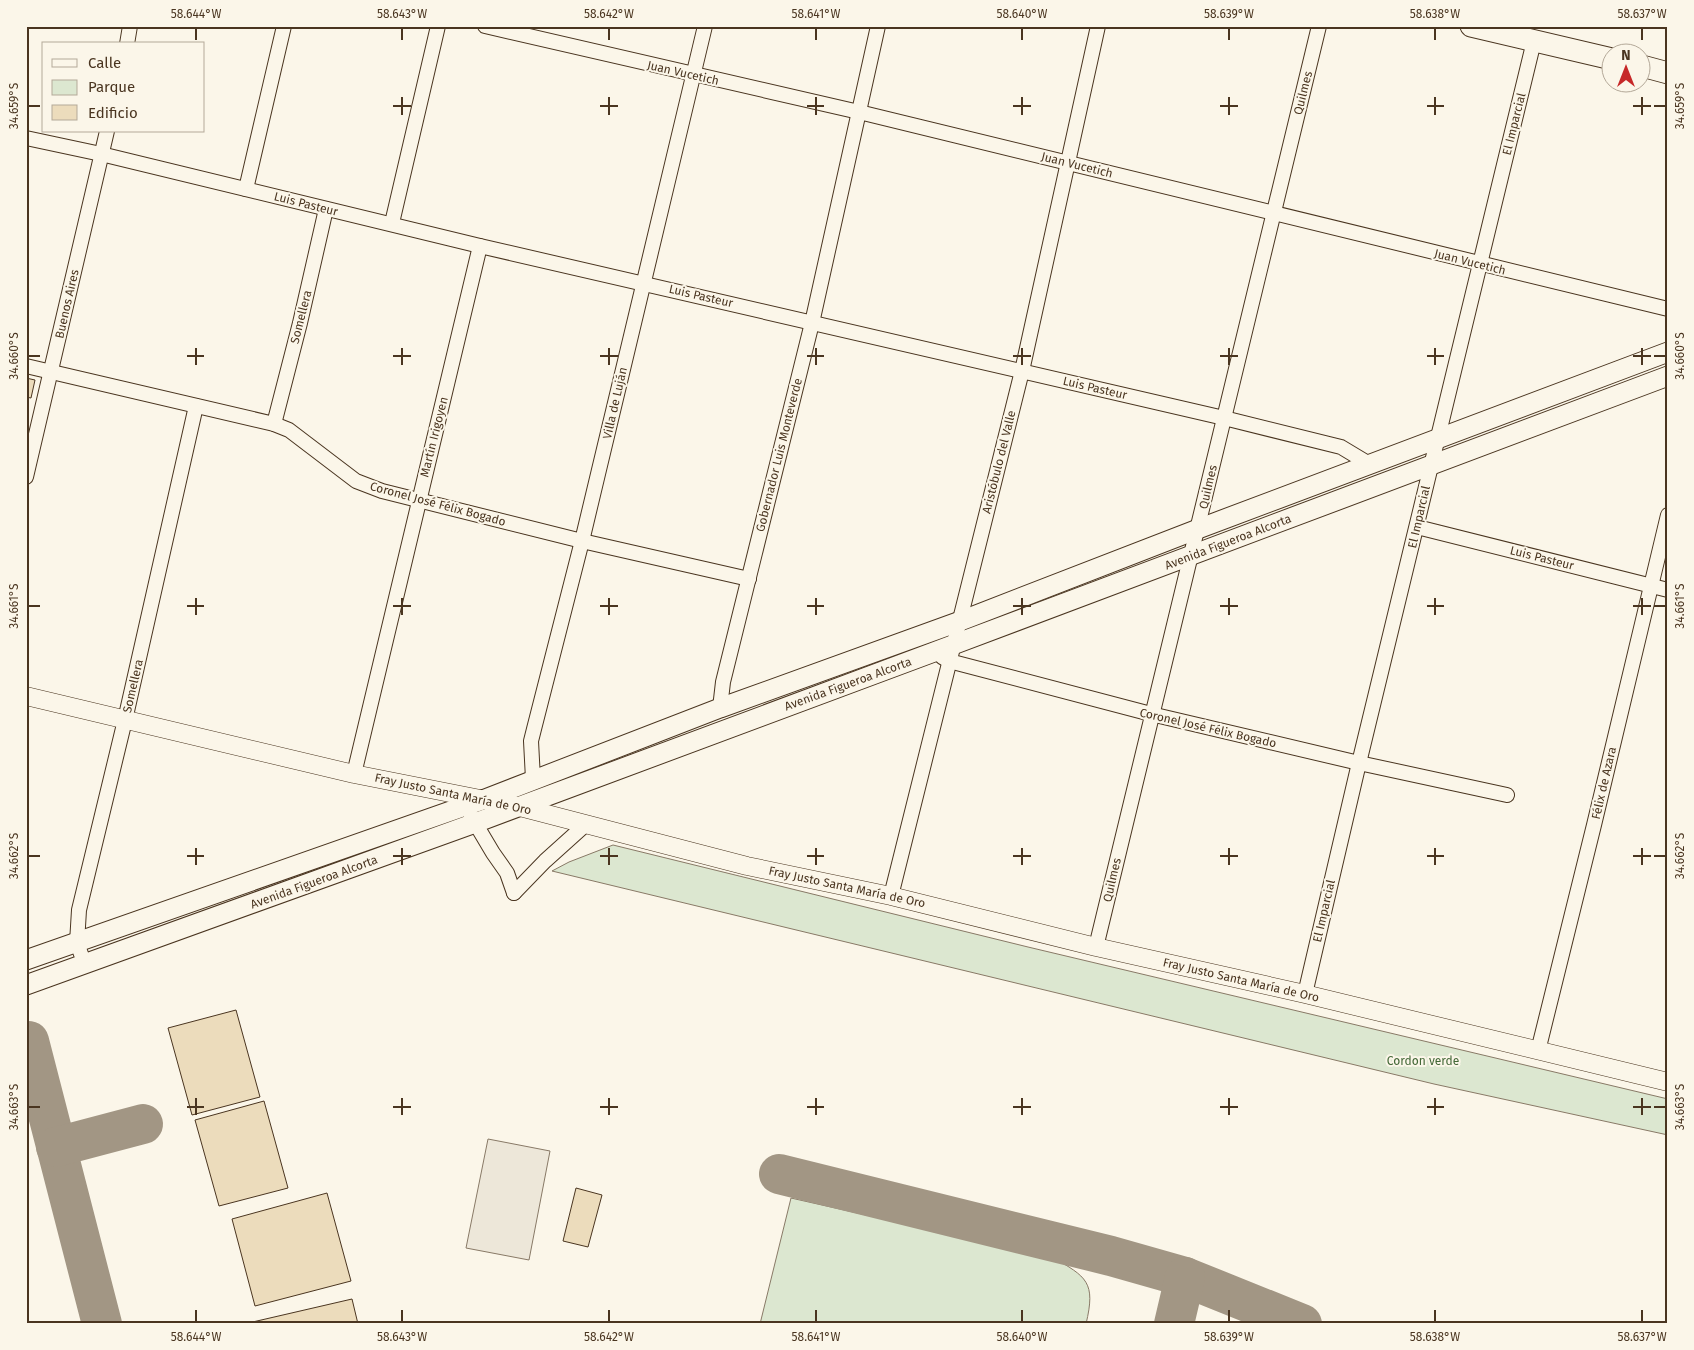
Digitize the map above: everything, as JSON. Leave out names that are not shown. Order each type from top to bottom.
[{"type":"main road","points":[[1485,28],[1602,57]]},
{"type":"main road","points":[[1652,69],[1668,73]]},
{"type":"main road","name":"Avenida Figueroa Alcorta","points":[[26,960],[485,799],[720,708],[958,622],[1198,529],[1668,352]]},
{"type":"main road","name":"Avenida Figueroa Alcorta","points":[[26,985],[945,652],[1191,556],[1668,376]]},
{"type":"street","points":[[126,42],[130,26]]},
{"type":"street","points":[[246,189],[284,26]]},
{"type":"street","points":[[392,224],[438,26]]},
{"type":"street","name":"Juan Vucetich","points":[[486,26],[1068,162],[1273,214],[1668,309]]},
{"type":"street","name":"Villa de Luján","points":[[534,780],[531,741],[582,541],[705,26]]},
{"type":"street","name":"Gobernador Luis Monteverde","points":[[720,708],[723,682],[812,322],[878,26]]},
{"type":"street","name":"Aristóbulo del Valle","points":[[891,896],[945,652],[958,622],[1022,371],[1098,26]]},
{"type":"street","name":"Quilmes","points":[[1096,947],[1319,26]]},
{"type":"street","name":"El Imparcial","points":[[1305,994],[1430,466],[1534,41]]},
{"type":"street","name":"Buenos Aires","points":[[26,477],[107,132]]},
{"type":"street","name":"Luis Pasteur","points":[[26,138],[101,154],[480,246],[1224,418],[1341,447],[1371,465]]},
{"type":"street","name":"Somellera","points":[[274,424],[326,210]]},
{"type":"street","name":"Martín Irigoyen","points":[[354,774],[480,246]]},
{"type":"street","name":"Coronel José Félix Bogado","points":[[26,366],[274,424],[289,430],[356,481],[382,491],[582,541],[749,579]]},
{"type":"street","name":"Somellera","points":[[85,965],[77,942],[79,910],[125,720],[196,406]]},
{"type":"street","name":"Félix de Azara","points":[[1538,1051],[1592,835],[1668,515]]},
{"type":"street","name":"Luis Pasteur","points":[[1417,527],[1668,590]]},
{"type":"street","points":[[923,634],[945,652]]},
{"type":"street","name":"Coronel José Félix Bogado","points":[[945,652],[1151,714],[1359,763],[1507,795]]},
{"type":"street","name":"Fray Justo Santa María de Oro","points":[[26,696],[354,774],[516,806],[747,866],[891,896],[1096,947],[1305,994],[1668,1082]]},
{"type":"street","points":[[465,806],[493,854],[507,873],[514,893],[545,861],[585,825]]},
{"type":"green space","name":"Cordon verde","points":[[613,845],[1028,947],[1668,1099],[1668,1135],[1434,1084],[552,871],[569,862]]},
{"type":"green space","points":[[791,1198],[1052,1257],[1073,1270],[1086,1282],[1090,1299],[1086,1324],[760,1324]]},
{"type":"shaded area","points":[[488,1139],[550,1151],[529,1260],[466,1248]]},
{"type":"building","points":[[26,378],[35,380],[31,398],[26,397]]},
{"type":"building","points":[[236,1010],[260,1097],[192,1115],[168,1028]]},
{"type":"building","points":[[264,1101],[288,1188],[219,1206],[195,1120]]},
{"type":"building","points":[[576,1188],[602,1195],[588,1247],[563,1241]]},
{"type":"building","points":[[327,1193],[351,1281],[255,1306],[232,1219]]},
{"type":"building","points":[[352,1299],[358,1324],[244,1324]]},
{"type":"taxiway","points":[[29,1041],[102,1324]]},
{"type":"taxiway","points":[[56,1147],[143,1124]]},
{"type":"taxiway","points":[[779,1174],[1111,1256],[1185,1277],[1302,1324]]},
{"type":"taxiway","points":[[1174,1324],[1185,1277]]}]
